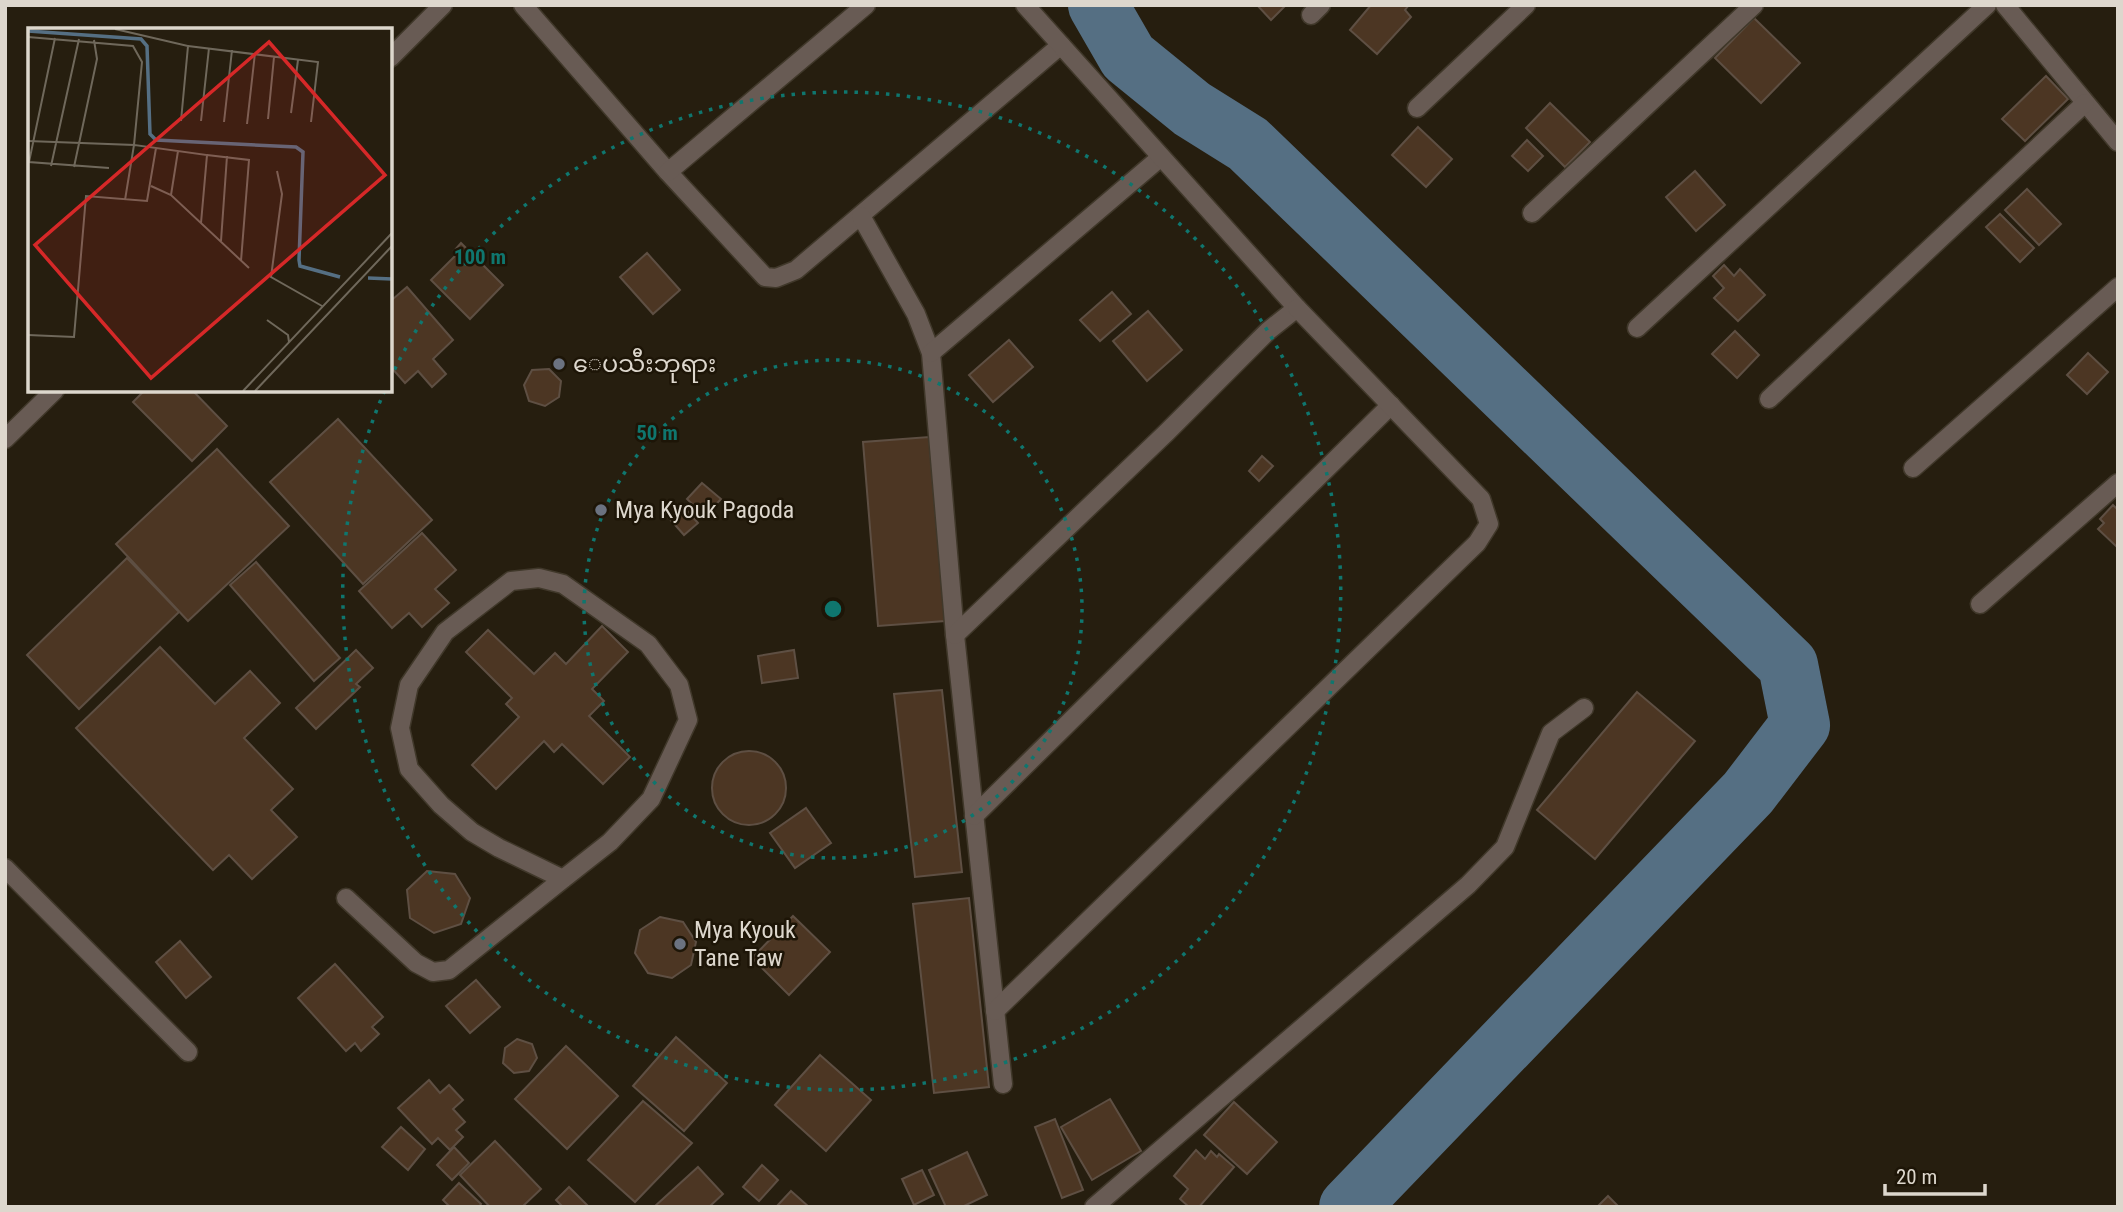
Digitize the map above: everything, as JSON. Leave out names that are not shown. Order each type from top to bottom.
[{"type":"street","points":[[392,56],[443,5]]},
{"type":"street","points":[[523,5],[668,172],[765,277],[776,278],[796,270],[1060,46]]},
{"type":"street","points":[[668,172],[866,5]]},
{"type":"street","points":[[995,1011],[1477,543],[1489,524],[1481,499],[1297,308],[1025,5]]},
{"type":"street","points":[[1417,108],[1526,5]]},
{"type":"street","points":[[1532,213],[1754,5]]},
{"type":"street","points":[[1637,328],[1987,5]]},
{"type":"street","points":[[2005,5],[2118,142]]},
{"type":"street","points":[[1769,399],[2085,103]]},
{"type":"street","points":[[931,354],[1161,156]]},
{"type":"street","points":[[861,216],[916,314],[931,354],[955,635],[1003,1084]]},
{"type":"street","points":[[1913,468],[2118,287]]},
{"type":"street","points":[[955,635],[1167,433],[1268,331],[1297,308]]},
{"type":"street","points":[[5,439],[53,392]]},
{"type":"street","points":[[974,816],[1391,405]]},
{"type":"street","points":[[1980,604],[2118,483]]},
{"type":"street","points":[[346,898],[416,963],[433,972],[449,970],[610,842],[651,799],[688,720],[679,685],[648,644],[562,584],[539,578],[511,581],[445,632],[409,685],[400,728],[409,769],[441,805],[472,832],[563,879]]},
{"type":"street","points":[[1094,1207],[1477,876],[1505,848],[1551,733],[1584,708]]},
{"type":"street","points":[[5,868],[188,1052]]},
{"type":"building","points":[[1257,5],[1286,5],[1271,20]]},
{"type":"building","points":[[1371,5],[1409,5],[1405,10],[1411,17],[1377,54],[1350,30]]},
{"type":"building","points":[[1754,18],[1800,63],[1761,103],[1715,58]]},
{"type":"building","points":[[2046,76],[2068,99],[2025,141],[2002,119]]},
{"type":"building","points":[[1550,103],[1590,142],[1565,167],[1526,128]]},
{"type":"building","points":[[1418,127],[1452,159],[1426,187],[1392,155]]},
{"type":"building","points":[[1527,140],[1543,156],[1528,171],[1512,156]]},
{"type":"building","points":[[1695,171],[1725,205],[1696,231],[1666,197]]},
{"type":"building","points":[[2027,189],[2061,224],[2039,245],[2005,210]]},
{"type":"building","points":[[2000,214],[2034,248],[2020,262],[1986,227]]},
{"type":"building","points":[[461,243],[503,285],[470,319],[431,280],[457,254],[454,251]]},
{"type":"building","points":[[647,253],[680,290],[653,314],[620,277]]},
{"type":"building","points":[[1724,265],[1734,276],[1740,269],[1765,295],[1738,321],[1714,298],[1724,288],[1713,276]]},
{"type":"building","points":[[407,287],[453,340],[433,359],[446,374],[432,387],[418,371],[405,383],[392,368],[393,299]]},
{"type":"building","points":[[1112,292],[1131,314],[1100,341],[1080,320]]},
{"type":"building","points":[[1148,311],[1182,350],[1147,381],[1113,341]]},
{"type":"building","points":[[1735,331],[1759,355],[1737,378],[1712,354]]},
{"type":"building","points":[[1009,340],[1033,367],[993,402],[969,375]]},
{"type":"building","points":[[2088,353],[2108,372],[2087,394],[2067,375]]},
{"type":"building","points":[[549,369],[561,381],[559,397],[545,406],[529,401],[524,385],[532,370]]},
{"type":"building","points":[[143,392],[194,392],[227,426],[192,461],[133,402]]},
{"type":"building","points":[[338,419],[432,520],[363,584],[270,482]]},
{"type":"building","points":[[929,437],[945,621],[878,626],[863,442]]},
{"type":"building","points":[[217,449],[289,526],[188,621],[116,544]]},
{"type":"building","points":[[1262,456],[1273,466],[1259,481],[1249,471]]},
{"type":"building","points":[[702,483],[721,499],[705,516],[687,499]]},
{"type":"building","points":[[2113,505],[2118,510],[2118,548],[2098,529],[2104,523],[2100,519]]},
{"type":"building","points":[[683,506],[698,523],[684,535],[669,518]]},
{"type":"building","points":[[422,533],[456,570],[435,589],[449,603],[422,627],[409,613],[392,628],[359,591]]},
{"type":"building","points":[[127,558],[179,612],[79,709],[27,655]]},
{"type":"building","points":[[256,562],[340,658],[314,681],[230,585]]},
{"type":"building","points":[[602,626],[628,652],[592,689],[604,701],[589,716],[630,757],[603,784],[562,744],[554,752],[544,741],[496,789],[472,765],[519,717],[506,704],[512,698],[466,652],[488,630],[534,674],[555,653],[566,664]]},
{"type":"building","points":[[160,647],[215,704],[250,671],[280,703],[244,738],[293,789],[271,810],[297,837],[252,879],[229,855],[213,870],[76,728]]},
{"type":"building","points":[[356,650],[373,668],[356,684],[360,687],[316,729],[296,708]]},
{"type":"building","points":[[794,650],[798,678],[762,683],[758,656]]},
{"type":"building","points":[[942,690],[962,872],[915,877],[894,694]]},
{"type":"building","points":[[1637,692],[1695,741],[1595,859],[1537,810]]},
{"type":"building","points":[[749,751],[770,757],[780,767],[786,788],[780,809],[770,819],[749,825],[728,819],[718,809],[712,788],[718,767],[728,757]]},
{"type":"building","points":[[806,808],[831,843],[795,868],[770,833]]},
{"type":"building","points":[[427,871],[455,874],[470,898],[461,924],[434,933],[410,918],[407,890]]},
{"type":"building","points":[[969,898],[989,1087],[934,1093],[913,904]]},
{"type":"building","points":[[793,916],[830,952],[789,995],[752,958]]},
{"type":"building","points":[[660,917],[683,922],[696,942],[691,965],[672,978],[648,973],[635,953],[640,930]]},
{"type":"building","points":[[180,941],[211,977],[186,998],[156,962]]},
{"type":"building","points":[[335,964],[383,1017],[372,1027],[379,1034],[361,1051],[355,1043],[346,1051],[298,998]]},
{"type":"building","points":[[476,980],[500,1007],[470,1033],[446,1006]]},
{"type":"building","points":[[676,1037],[727,1083],[684,1131],[633,1086]]},
{"type":"building","points":[[517,1039],[532,1044],[537,1058],[529,1071],[514,1073],[503,1063],[505,1048]]},
{"type":"building","points":[[566,1046],[618,1096],[567,1149],[515,1099]]},
{"type":"building","points":[[820,1055],[871,1100],[826,1151],[775,1105]]},
{"type":"building","points":[[429,1080],[440,1093],[449,1085],[463,1100],[453,1109],[465,1122],[456,1130],[463,1137],[450,1150],[438,1138],[432,1144],[398,1108]]},
{"type":"building","points":[[1110,1099],[1141,1151],[1092,1180],[1061,1127]]},
{"type":"building","points":[[643,1101],[692,1143],[635,1202],[588,1160]]},
{"type":"building","points":[[1234,1102],[1277,1142],[1247,1174],[1204,1135]]},
{"type":"building","points":[[1055,1119],[1083,1190],[1062,1198],[1035,1127]]},
{"type":"building","points":[[401,1127],[425,1149],[408,1170],[382,1147]]},
{"type":"building","points":[[495,1141],[541,1189],[522,1207],[490,1207],[460,1175]]},
{"type":"building","points":[[454,1147],[469,1163],[452,1180],[437,1165]]},
{"type":"building","points":[[1196,1150],[1205,1159],[1211,1151],[1217,1157],[1219,1154],[1234,1167],[1199,1207],[1189,1207],[1180,1199],[1188,1189],[1174,1176]]},
{"type":"building","points":[[967,1152],[987,1195],[962,1207],[946,1207],[929,1170]]},
{"type":"building","points":[[762,1165],[778,1180],[759,1201],[743,1187]]},
{"type":"building","points":[[698,1167],[723,1194],[709,1207],[654,1207]]},
{"type":"building","points":[[922,1170],[934,1195],[914,1205],[902,1179]]},
{"type":"building","points":[[459,1183],[481,1204],[479,1207],[450,1207],[443,1200]]},
{"type":"building","points":[[569,1187],[589,1207],[563,1207],[556,1200]]},
{"type":"building","points":[[791,1191],[809,1207],[776,1207]]},
{"type":"building","points":[[1608,1196],[1619,1207],[1597,1207]]},
{"type":"waterway","points":[[1098,5],[1128,57],[1192,109],[1248,144],[1788,665],[1800,725],[1748,793],[1349,1207]]},
{"type":"place","name":"ေပသီးဘုရား","points":[[559,364]]},
{"type":"place","name":"Mya Kyouk Pagoda","points":[[601,510]]},
{"type":"place","name":"Mya Kyouk Tane Taw","points":[[680,944]]}]
